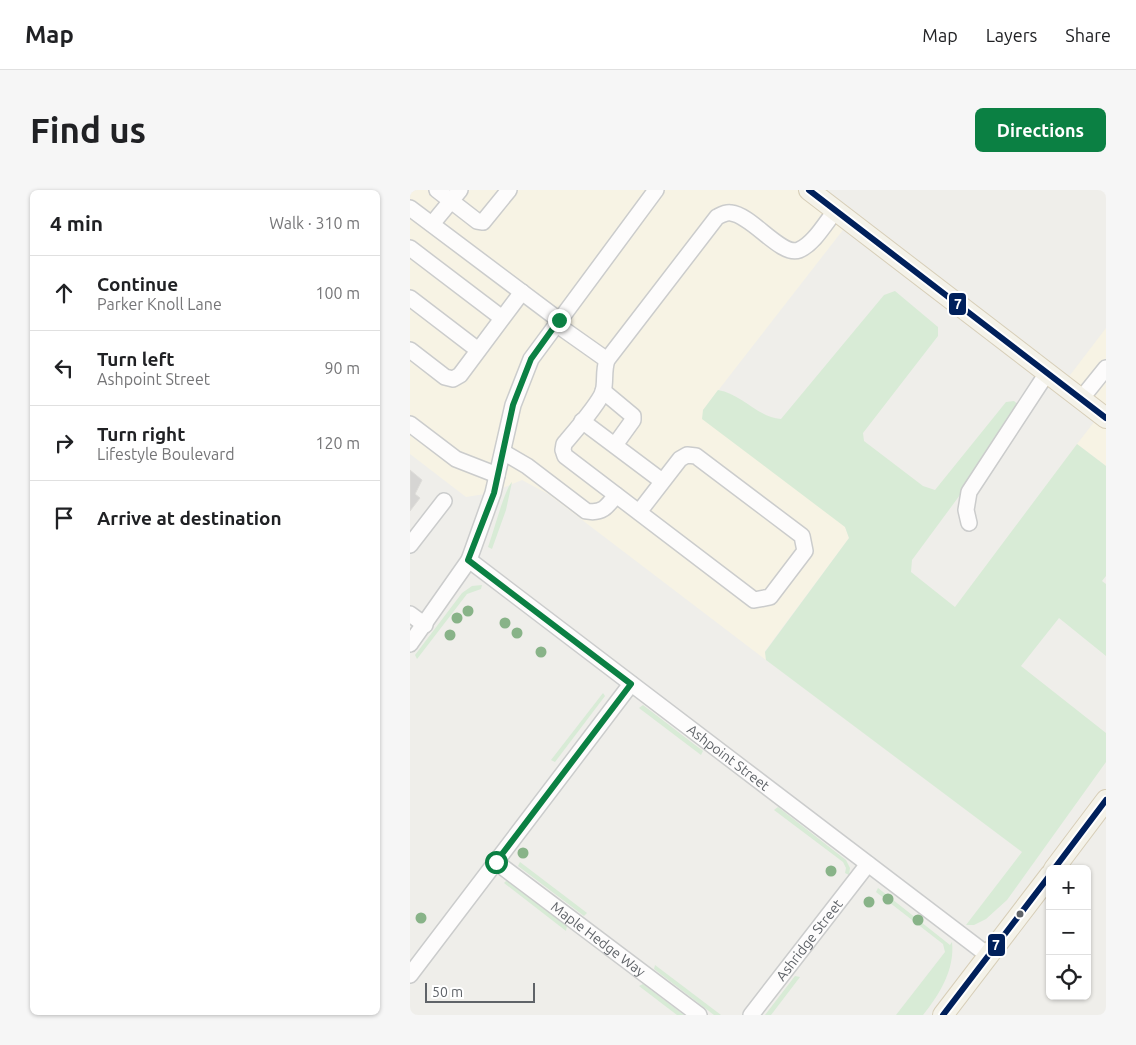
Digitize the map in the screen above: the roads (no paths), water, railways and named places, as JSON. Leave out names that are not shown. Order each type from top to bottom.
[{"type":"main road","points":[[809,190],[1106,418]]},
{"type":"main road","points":[[1057,865],[1106,800]]},
{"type":"main road","points":[[944,1015],[1046,880]]},
{"type":"street","points":[[437,190],[456,196],[477,221],[483,222],[509,190]]},
{"type":"street","points":[[410,644],[425,625],[468,560],[481,531],[498,475],[513,405],[531,359],[656,190]]},
{"type":"street","points":[[432,224],[456,196]]},
{"type":"street","points":[[410,208],[522,292],[607,360]]},
{"type":"street","points":[[639,512],[680,459],[687,454],[696,456],[802,536],[805,551],[770,597],[754,600],[565,456],[563,450],[564,444],[603,391],[603,373],[607,360],[716,217],[729,212],[741,215],[788,251],[798,251],[807,245],[836,210]]},
{"type":"street","points":[[410,248],[502,318]]},
{"type":"street","points":[[410,350],[446,377],[452,379],[460,375],[522,292]]},
{"type":"street","points":[[410,298],[478,350]]},
{"type":"street","points":[[1081,399],[1106,368]]},
{"type":"street","points":[[969,523],[966,510],[969,492],[1047,373]]},
{"type":"street","points":[[603,391],[633,416],[633,420],[614,445]]},
{"type":"street","points":[[582,421],[662,482]]},
{"type":"street","points":[[410,424],[456,459],[498,475]]},
{"type":"street","points":[[502,452],[527,466],[586,511],[595,513],[605,510],[616,495]]},
{"type":"street","points":[[410,545],[444,501]]},
{"type":"street","name":"Ashpoint Street","points":[[468,560],[989,956]]},
{"type":"street","points":[[410,614],[425,625]]},
{"type":"street","points":[[410,975],[631,684]]},
{"type":"street","name":"Maple Hedge Way","points":[[496,862],[699,1015]]},
{"type":"street","name":"Ashridge Street","points":[[751,1015],[868,864]]}]
